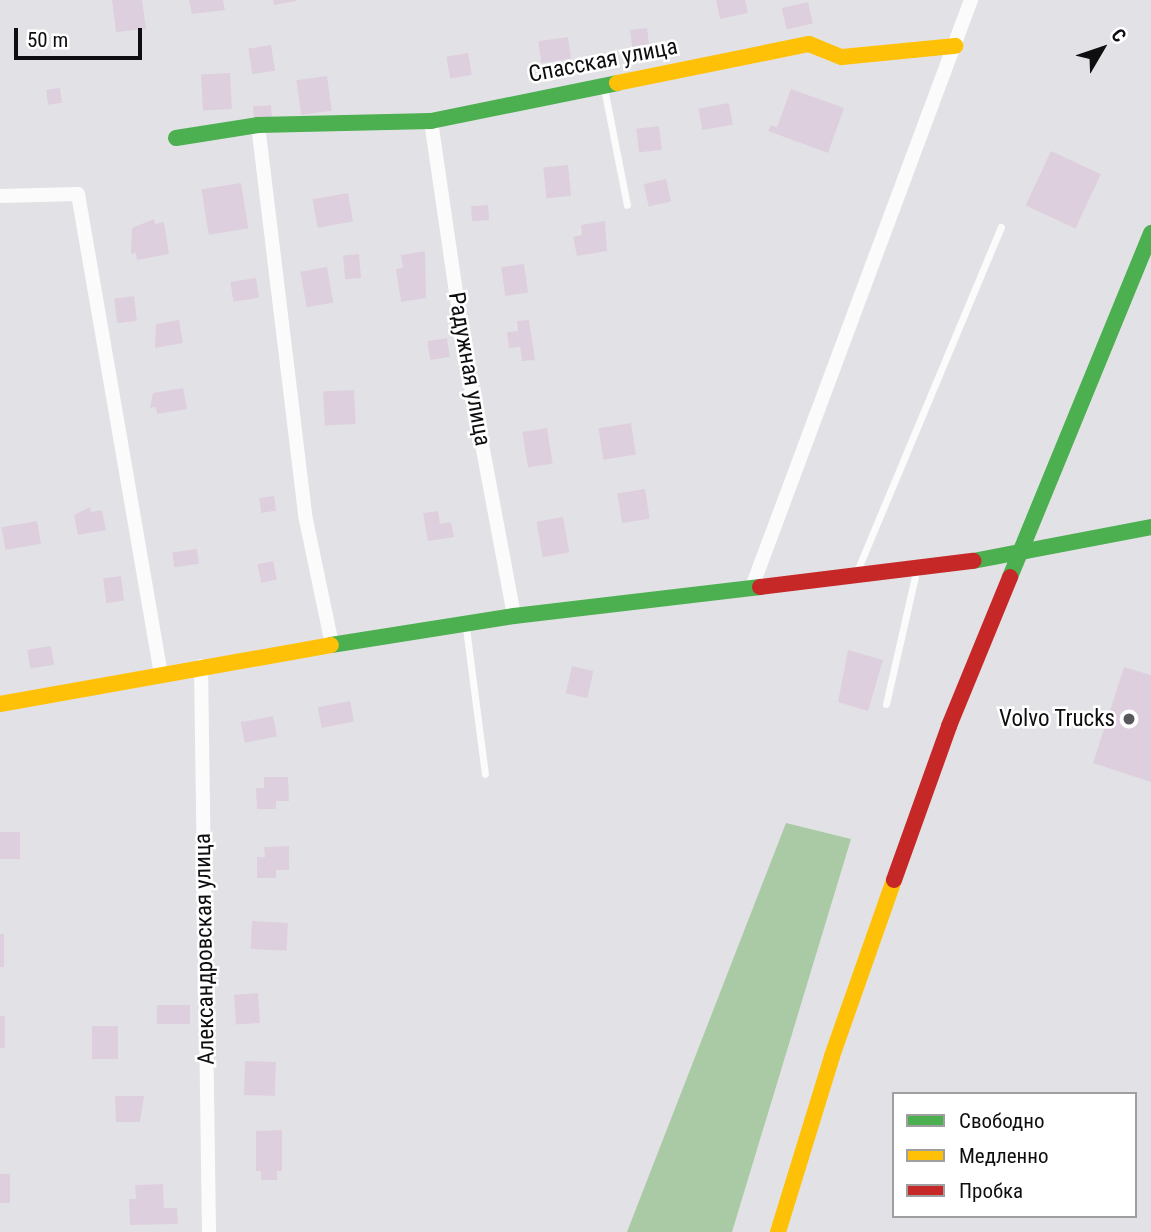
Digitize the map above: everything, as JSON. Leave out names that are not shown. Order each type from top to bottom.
[{"type":"main road","name":"Спасская улица","points":[[176,138],[258,125],[431,121],[482,107],[604,87],[809,44],[842,57],[955,46]]},
{"type":"main road","points":[[778,1232],[883,908],[949,726],[1151,233]]},
{"type":"main road","points":[[0,704],[201,666],[514,616],[1017,556],[1151,527]]},
{"type":"street","points":[[752,587],[971,0]]},
{"type":"street","name":"Радужная улица","points":[[431,121],[464,348],[514,616]]},
{"type":"street","points":[[258,125],[305,515],[332,644]]},
{"type":"street","points":[[0,196],[78,194],[162,673]]},
{"type":"street","name":"Александровская улица","points":[[201,666],[209,1232]]},
{"type":"lane","points":[[604,87],[627,205]]},
{"type":"lane","points":[[856,575],[1001,227]]},
{"type":"lane","points":[[886,704],[917,568]]},
{"type":"lane","points":[[465,624],[485,774]]},
{"type":"green space","points":[[786,823],[851,839],[732,1232],[627,1232]]},
{"type":"building","points":[[112,0],[142,0],[146,29],[116,32]]},
{"type":"building","points":[[189,0],[223,0],[225,10],[192,14]]},
{"type":"building","points":[[273,0],[296,0],[296,1],[274,5]]},
{"type":"building","points":[[716,0],[745,0],[748,13],[720,19]]},
{"type":"building","points":[[808,2],[813,23],[787,30],[782,8]]},
{"type":"building","points":[[647,28],[650,54],[633,56],[630,30]]},
{"type":"building","points":[[568,37],[571,59],[541,63],[538,41]]},
{"type":"building","points":[[271,45],[275,71],[252,74],[248,49]]},
{"type":"building","points":[[468,53],[472,75],[450,78],[446,57]]},
{"type":"building","points":[[230,73],[232,109],[203,110],[201,75]]},
{"type":"building","points":[[327,76],[332,111],[301,115],[296,80]]},
{"type":"building","points":[[60,88],[62,103],[48,105],[46,90]]},
{"type":"building","points":[[791,89],[844,108],[828,153],[768,131],[771,125],[777,127]]},
{"type":"building","points":[[729,103],[733,125],[702,130],[698,108]]},
{"type":"building","points":[[271,105],[272,120],[254,121],[253,106]]},
{"type":"building","points":[[659,126],[662,150],[639,153],[636,129]]},
{"type":"building","points":[[1051,151],[1101,174],[1075,229],[1026,205]]},
{"type":"building","points":[[568,165],[571,196],[546,198],[543,168]]},
{"type":"building","points":[[666,179],[671,201],[649,207],[644,184]]},
{"type":"building","points":[[241,183],[248,228],[209,235],[201,189]]},
{"type":"building","points":[[348,193],[353,222],[318,228],[313,199]]},
{"type":"building","points":[[488,205],[489,220],[472,221],[471,206]]},
{"type":"building","points":[[154,219],[155,224],[164,222],[169,254],[137,260],[136,253],[131,254],[132,228]]},
{"type":"building","points":[[605,221],[607,251],[577,256],[573,237],[582,235],[581,225]]},
{"type":"building","points":[[425,251],[426,298],[401,302],[396,269],[403,268],[401,255]]},
{"type":"building","points":[[359,254],[361,278],[345,279],[343,255]]},
{"type":"building","points":[[524,264],[528,293],[505,296],[501,267]]},
{"type":"building","points":[[327,267],[333,302],[307,307],[300,272]]},
{"type":"building","points":[[256,278],[259,298],[233,302],[230,282]]},
{"type":"building","points":[[134,296],[137,321],[117,323],[114,298]]},
{"type":"building","points":[[179,320],[183,343],[155,348],[156,324]]},
{"type":"building","points":[[529,320],[535,360],[522,361],[520,347],[509,348],[507,332],[518,331],[517,321]]},
{"type":"building","points":[[447,338],[450,357],[430,360],[427,341]]},
{"type":"building","points":[[183,388],[187,409],[157,414],[156,407],[150,408],[153,393]]},
{"type":"building","points":[[354,390],[356,424],[325,426],[323,392]]},
{"type":"building","points":[[631,423],[636,455],[603,460],[598,428]]},
{"type":"building","points":[[547,428],[553,464],[528,467],[522,432]]},
{"type":"building","points":[[645,489],[650,519],[622,523],[617,493]]},
{"type":"building","points":[[274,496],[276,511],[261,513],[259,498]]},
{"type":"building","points":[[90,507],[91,512],[102,510],[106,530],[78,535],[74,515]]},
{"type":"building","points":[[438,511],[440,524],[451,522],[454,537],[428,541],[423,513]]},
{"type":"building","points":[[563,517],[569,552],[543,557],[536,522]]},
{"type":"building","points":[[37,521],[41,544],[6,550],[2,527]]},
{"type":"building","points":[[197,549],[199,564],[174,567],[172,552]]},
{"type":"building","points":[[273,561],[277,580],[261,583],[257,564]]},
{"type":"building","points":[[121,576],[124,601],[106,603],[103,578]]},
{"type":"building","points":[[51,646],[54,665],[30,669],[27,650]]},
{"type":"building","points":[[848,650],[883,660],[868,711],[838,702]]},
{"type":"building","points":[[572,666],[593,671],[587,698],[566,693]]},
{"type":"building","name":"Volvo Trucks","points":[[1124,667],[1151,675],[1151,782],[1093,763]]},
{"type":"building","points":[[350,701],[354,722],[322,728],[318,707]]},
{"type":"building","points":[[273,716],[277,737],[245,743],[241,722]]},
{"type":"building","points":[[264,777],[288,777],[289,801],[276,801],[276,809],[257,809],[256,788],[264,788]]},
{"type":"building","points":[[0,832],[20,832],[20,859],[0,859]]},
{"type":"building","points":[[289,846],[289,870],[276,870],[276,878],[257,878],[257,857],[265,857],[264,847]]},
{"type":"building","points":[[252,921],[288,923],[286,951],[251,949]]},
{"type":"building","points":[[0,934],[4,934],[4,967],[0,967]]},
{"type":"building","points":[[258,993],[260,1023],[236,1025],[234,995]]},
{"type":"building","points":[[157,1005],[190,1005],[190,1024],[157,1024]]},
{"type":"building","points":[[0,1016],[5,1016],[5,1048],[0,1048]]},
{"type":"building","points":[[92,1026],[118,1026],[118,1059],[92,1059]]},
{"type":"building","points":[[245,1061],[276,1062],[275,1096],[244,1095]]},
{"type":"building","points":[[115,1096],[144,1096],[140,1122],[116,1122]]},
{"type":"building","points":[[282,1130],[282,1171],[277,1171],[277,1180],[261,1180],[261,1171],[256,1171],[256,1131]]},
{"type":"building","points":[[0,1174],[10,1174],[10,1203],[0,1203]]},
{"type":"building","points":[[163,1184],[164,1208],[177,1208],[178,1224],[130,1225],[129,1199],[136,1199],[135,1185]]},
{"type":"traffic: fast","points":[[176,138],[258,125],[431,121],[617,83]]},
{"type":"traffic: fast","points":[[1010,577],[1151,233]]},
{"type":"traffic: fast","points":[[973,561],[1151,527]]},
{"type":"traffic: fast","points":[[331,645],[514,616],[760,587]]},
{"type":"traffic: slow","points":[[617,83],[809,44],[842,57],[955,46]]},
{"type":"traffic: slow","points":[[0,704],[331,645]]},
{"type":"traffic: slow","points":[[778,1232],[832,1056],[894,880]]},
{"type":"traffic: jam","points":[[760,587],[973,561]]},
{"type":"traffic: jam","points":[[894,880],[949,726],[1010,577]]},
{"type":"place","name":"Volvo Trucks","points":[[1129,719]]}]
